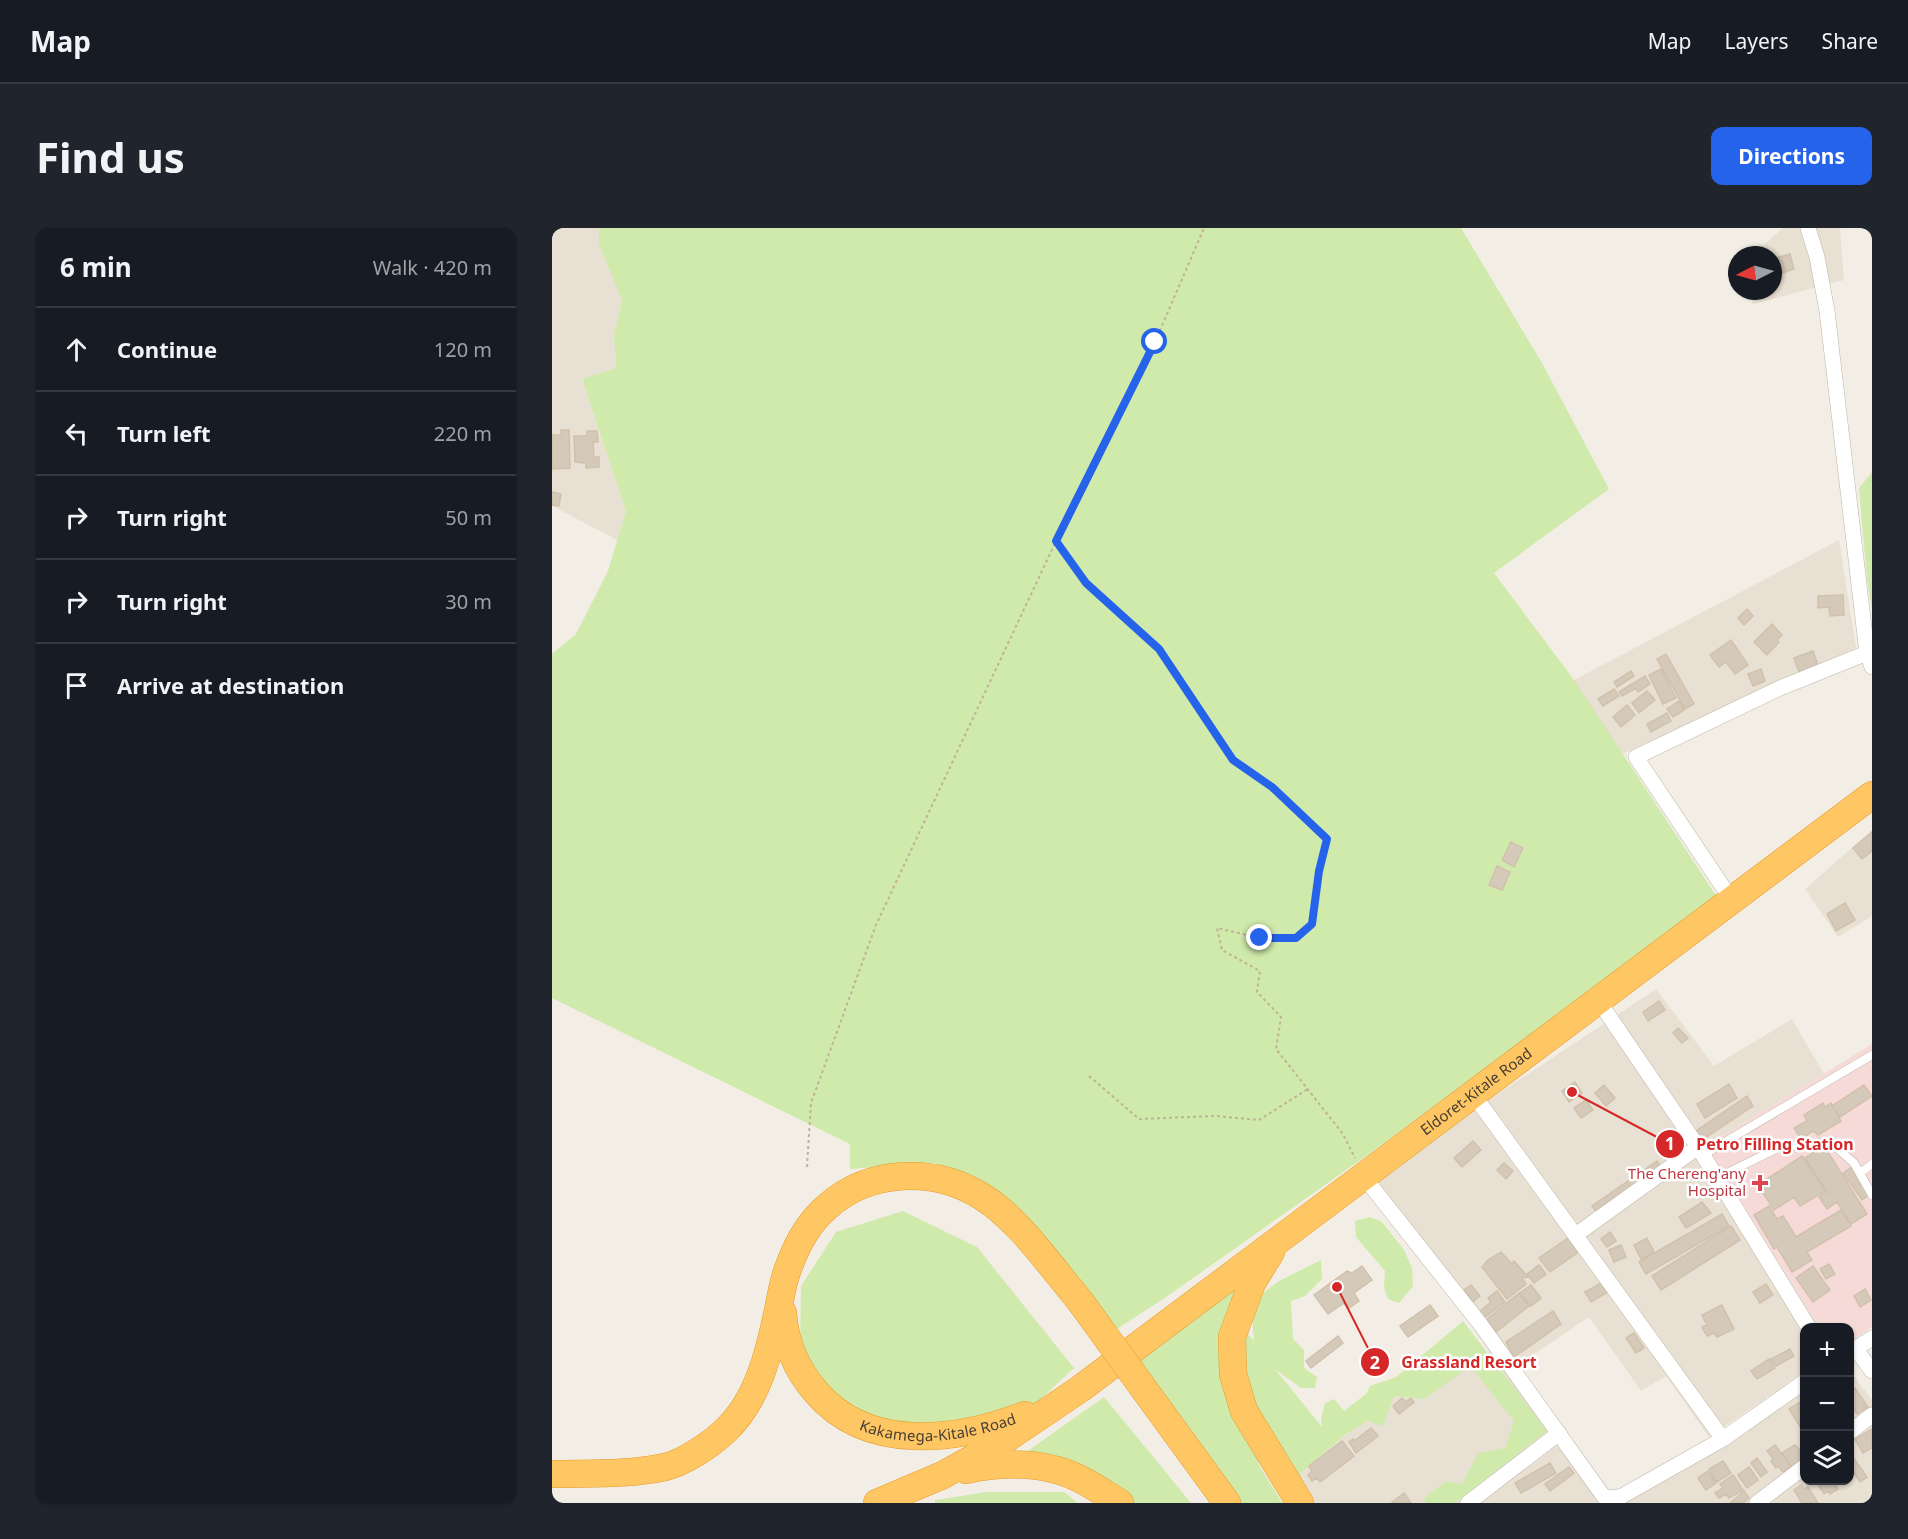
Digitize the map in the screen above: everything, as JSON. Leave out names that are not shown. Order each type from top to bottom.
[{"type":"highway","name":"Eldoret-Kitale Road","points":[[1080,1389],[1872,795]]},
{"type":"highway","name":"Kakamega-Kitale Road","points":[[552,1474],[612,1473],[667,1467],[696,1453],[723,1433],[741,1412],[756,1385],[771,1343],[788,1267],[805,1232],[828,1206],[850,1191],[882,1178],[916,1175],[949,1180],[981,1196],[1010,1219],[1080,1301],[1227,1503]]},
{"type":"highway","points":[[1278,1241],[1252,1284],[1232,1337],[1233,1374],[1244,1411],[1300,1503]]},
{"type":"highway","name":"Kakamega-Kitale Road","points":[[781,1296],[788,1346],[808,1383],[822,1400],[846,1419],[881,1432],[907,1437],[970,1432],[998,1425],[1037,1410],[1080,1389]]},
{"type":"highway","name":"Kakamega-Kitale Road","points":[[877,1503],[943,1475],[997,1446],[1080,1389]]},
{"type":"highway","points":[[943,1475],[988,1466],[1034,1464],[1078,1478],[1120,1503]]},
{"type":"street","points":[[1731,899],[1636,757],[1780,688],[1870,660],[1827,311],[1817,257],[1808,228]]},
{"type":"street","points":[[1598,1000],[1700,1151],[1806,1323]]},
{"type":"street","points":[[1473,1094],[1577,1234],[1723,1438]]},
{"type":"street","points":[[1577,1234],[1700,1151]]},
{"type":"street","points":[[1364,1177],[1481,1325],[1604,1497],[1622,1496],[1723,1438],[1800,1385]]},
{"type":"street","points":[[1854,1349],[1872,1338]]},
{"type":"street","points":[[1854,1352],[1872,1371]]},
{"type":"street","points":[[1851,1431],[1872,1415]]},
{"type":"street","points":[[1468,1503],[1559,1433]]},
{"type":"street","points":[[1757,1503],[1800,1470]]},
{"type":"lane","points":[[1700,1151],[1872,1055]]},
{"type":"lane","points":[[1717,1178],[1780,1147],[1830,1142],[1854,1163],[1872,1195]]},
{"type":"lane","points":[[1860,1173],[1872,1164]]},
{"type":"path","points":[[807,1167],[811,1103],[876,925],[1056,541],[1155,342],[1204,228]]},
{"type":"path","points":[[1056,541],[1086,583],[1159,649],[1233,760],[1272,787],[1327,839],[1319,871],[1312,924],[1296,938],[1260,938],[1217,928],[1222,950],[1260,971],[1257,992],[1281,1017],[1276,1048],[1343,1134],[1364,1177]]},
{"type":"path","points":[[1089,1076],[1139,1119],[1216,1116],[1259,1120],[1308,1089]]},
{"type":"shaded area","points":[[552,228],[599,228],[599,245],[622,300],[614,335],[616,368],[582,380],[626,511],[617,540],[552,506]]},
{"type":"shaded area","points":[[1783,228],[1840,228],[1844,280],[1782,296],[1782,246],[1762,246]]},
{"type":"shaded area","points":[[1752,300],[1768,300],[1753,304]]},
{"type":"shaded area","points":[[1839,540],[1856,648],[1622,754],[1574,680]]},
{"type":"shaded area","points":[[1872,830],[1872,916],[1838,937],[1805,889]]},
{"type":"shaded area","points":[[1656,989],[1714,1066],[1792,1019],[1824,1074],[1705,1147],[1817,1323],[1800,1323],[1800,1375],[1709,1437],[1666,1376],[1641,1391],[1589,1317],[1518,1365],[1373,1177]]},
{"type":"shaded area","points":[[1872,1044],[1872,1327],[1854,1339],[1854,1323],[1817,1323],[1705,1147]]},
{"type":"shaded area","points":[[1491,1350],[1606,1503],[1314,1503],[1300,1474],[1346,1434],[1368,1421],[1383,1425],[1394,1396],[1425,1399]]},
{"type":"shaded area","points":[[1854,1376],[1872,1400],[1872,1503],[1611,1503],[1800,1391],[1800,1485],[1854,1485]]},
{"type":"green space","points":[[599,228],[1461,228],[1542,363],[1609,489],[1494,573],[1574,680],[1717,897],[1380,1146],[1169,1295],[1114,1331],[1001,1196],[935,1163],[850,1169],[850,1144],[552,998],[552,654],[576,634],[608,571],[626,511],[582,379],[616,368],[614,335],[622,300],[599,245]]},
{"type":"green space","points":[[1872,472],[1872,609],[1867,580],[1859,488]]},
{"type":"green space","points":[[903,1211],[977,1247],[1074,1368],[1032,1407],[917,1427],[863,1413],[826,1389],[800,1346],[801,1286],[836,1232]]},
{"type":"green space","points":[[1370,1217],[1382,1222],[1404,1250],[1412,1268],[1413,1286],[1399,1303],[1388,1299],[1384,1287],[1385,1271],[1356,1237],[1355,1221]]},
{"type":"green space","points":[[1321,1260],[1322,1279],[1305,1296],[1291,1301],[1293,1339],[1304,1350],[1304,1368],[1317,1377],[1315,1388],[1301,1388],[1275,1369],[1322,1427],[1321,1419],[1325,1403],[1334,1399],[1344,1411],[1366,1394],[1370,1386],[1396,1377],[1463,1321],[1547,1431],[1455,1503],[1426,1503],[1423,1499],[1446,1481],[1462,1484],[1478,1453],[1505,1448],[1514,1421],[1470,1366],[1425,1399],[1394,1396],[1383,1426],[1368,1421],[1346,1434],[1300,1474],[1314,1503],[1312,1503],[1259,1419],[1242,1378],[1244,1329],[1254,1341],[1252,1316],[1256,1298],[1279,1281]]},
{"type":"green space","points":[[1238,1287],[1221,1359],[1260,1467],[1282,1503],[1235,1503],[1137,1359]]},
{"type":"green space","points":[[1104,1397],[1191,1503],[1131,1503],[1022,1455]]},
{"type":"green space","points":[[987,1492],[1064,1492],[1078,1503],[935,1503],[935,1500]]},
{"type":"building","points":[[1790,254],[1794,269],[1782,273],[1782,256]]},
{"type":"building","points":[[561,430],[569,430],[570,468],[552,469],[552,435],[561,435]]},
{"type":"building","points":[[587,431],[597,431],[598,442],[593,442],[594,457],[599,457],[599,467],[586,468],[586,463],[575,462],[574,436],[587,436]]},
{"type":"building","points":[[552,492],[561,494],[559,506],[552,505]]},
{"type":"building","points":[[1843,595],[1844,615],[1830,616],[1829,607],[1818,608],[1818,596]]},
{"type":"building","points":[[1747,609],[1753,616],[1744,625],[1738,618]]},
{"type":"building","points":[[1772,624],[1782,635],[1767,655],[1754,642]]},
{"type":"building","points":[[1731,640],[1748,665],[1735,674],[1726,662],[1719,667],[1710,655]]},
{"type":"building","points":[[1813,651],[1818,665],[1799,672],[1794,658]]},
{"type":"building","points":[[1666,654],[1694,704],[1685,709],[1657,659]]},
{"type":"building","points":[[1661,669],[1676,698],[1663,704],[1649,675]]},
{"type":"building","points":[[1761,669],[1765,681],[1753,686],[1748,674]]},
{"type":"building","points":[[1631,671],[1634,676],[1617,687],[1614,682]]},
{"type":"building","points":[[1645,676],[1650,684],[1638,692],[1636,688],[1622,696],[1619,692]]},
{"type":"building","points":[[1614,689],[1619,696],[1603,706],[1598,699]]},
{"type":"building","points":[[1647,691],[1655,700],[1639,713],[1632,703]]},
{"type":"building","points":[[1679,701],[1684,710],[1673,717],[1667,709]]},
{"type":"building","points":[[1627,705],[1635,715],[1621,727],[1613,717]]},
{"type":"building","points":[[1667,713],[1671,721],[1651,732],[1647,724]]},
{"type":"building","points":[[1872,832],[1872,851],[1862,859],[1853,848]]},
{"type":"building","points":[[1511,842],[1523,848],[1514,867],[1502,860]]},
{"type":"building","points":[[1497,866],[1510,872],[1502,890],[1489,885]]},
{"type":"building","points":[[1845,903],[1855,920],[1836,931],[1827,914]]},
{"type":"building","points":[[1659,1001],[1665,1010],[1648,1021],[1643,1012]]},
{"type":"building","points":[[1678,1028],[1688,1038],[1682,1043],[1673,1033]]},
{"type":"building","points":[[1575,1082],[1582,1093],[1569,1102],[1562,1091]]},
{"type":"building","points":[[1729,1084],[1737,1098],[1705,1118],[1697,1104]]},
{"type":"building","points":[[1604,1085],[1615,1098],[1606,1106],[1595,1093]]},
{"type":"building","points":[[1864,1085],[1872,1096],[1840,1117],[1832,1106]]},
{"type":"building","points":[[1747,1096],[1753,1106],[1699,1142],[1693,1133]]},
{"type":"building","points":[[1586,1100],[1593,1110],[1581,1118],[1574,1108]]},
{"type":"building","points":[[1823,1103],[1825,1107],[1831,1103],[1841,1121],[1818,1135],[1813,1131],[1801,1139],[1794,1128],[1807,1121],[1804,1115]]},
{"type":"building","points":[[1473,1141],[1481,1150],[1462,1167],[1454,1158]]},
{"type":"building","points":[[1824,1146],[1867,1214],[1851,1224],[1837,1202],[1827,1209],[1819,1197],[1827,1192],[1805,1158]]},
{"type":"building","points":[[1802,1156],[1825,1191],[1800,1206],[1794,1197],[1774,1210],[1758,1185]]},
{"type":"building","points":[[1657,1161],[1661,1167],[1599,1215],[1592,1206]]},
{"type":"building","points":[[1504,1163],[1513,1171],[1506,1179],[1497,1170]]},
{"type":"building","points":[[1852,1167],[1870,1194],[1862,1200],[1843,1173]]},
{"type":"building","points":[[1702,1202],[1711,1213],[1686,1228],[1679,1217]]},
{"type":"building","points":[[1769,1206],[1777,1219],[1783,1216],[1796,1237],[1841,1210],[1851,1226],[1807,1252],[1812,1260],[1792,1272],[1777,1247],[1774,1249],[1754,1215]]},
{"type":"building","points":[[1722,1214],[1729,1226],[1646,1274],[1639,1262]]},
{"type":"building","points":[[1731,1226],[1740,1240],[1661,1290],[1652,1276]]},
{"type":"building","points":[[1610,1232],[1616,1241],[1607,1247],[1601,1239]]},
{"type":"building","points":[[1571,1236],[1581,1250],[1550,1272],[1539,1258]]},
{"type":"building","points":[[1647,1238],[1654,1252],[1641,1259],[1634,1245]]},
{"type":"building","points":[[1621,1245],[1626,1257],[1614,1262],[1609,1250]]},
{"type":"building","points":[[1501,1252],[1512,1264],[1514,1261],[1528,1277],[1522,1278],[1526,1284],[1507,1299],[1482,1267]]},
{"type":"building","points":[[1829,1264],[1835,1274],[1826,1279],[1820,1269]]},
{"type":"building","points":[[1539,1265],[1546,1274],[1534,1283],[1527,1274]]},
{"type":"building","points":[[1362,1266],[1372,1280],[1354,1293],[1359,1301],[1348,1309],[1344,1303],[1328,1314],[1314,1295],[1347,1271],[1352,1273]]},
{"type":"building","points":[[1813,1266],[1830,1290],[1813,1302],[1796,1278]]},
{"type":"building","points":[[1603,1282],[1608,1292],[1591,1302],[1585,1292]]},
{"type":"building","points":[[1766,1284],[1773,1295],[1760,1303],[1753,1292]]},
{"type":"building","points":[[1471,1285],[1480,1296],[1473,1302],[1464,1290]]},
{"type":"building","points":[[1531,1285],[1541,1298],[1531,1306],[1520,1293]]},
{"type":"building","points":[[1865,1289],[1871,1300],[1860,1307],[1854,1296]]},
{"type":"building","points":[[1497,1291],[1505,1302],[1484,1318],[1479,1312],[1491,1302],[1488,1298]]},
{"type":"building","points":[[1519,1293],[1529,1306],[1496,1332],[1486,1320]]},
{"type":"building","points":[[1430,1305],[1438,1316],[1408,1337],[1400,1326]]},
{"type":"building","points":[[1722,1305],[1734,1329],[1717,1337],[1714,1333],[1707,1336],[1702,1327],[1707,1325],[1702,1315]]},
{"type":"building","points":[[1553,1311],[1561,1324],[1514,1357],[1506,1342]]},
{"type":"building","points":[[1634,1333],[1644,1348],[1636,1353],[1626,1338]]},
{"type":"building","points":[[1338,1336],[1343,1343],[1311,1368],[1306,1361]]},
{"type":"building","points":[[1790,1349],[1794,1356],[1776,1366],[1771,1359]]},
{"type":"building","points":[[1769,1359],[1775,1368],[1757,1379],[1751,1371]]},
{"type":"building","points":[[1854,1389],[1868,1407],[1857,1414],[1854,1409]]},
{"type":"building","points":[[1402,1398],[1405,1402],[1411,1398],[1414,1402],[1399,1414],[1393,1406]]},
{"type":"building","points":[[1800,1402],[1800,1427],[1789,1409]]},
{"type":"building","points":[[1371,1428],[1378,1436],[1356,1453],[1349,1442],[1353,1439],[1354,1441]]},
{"type":"building","points":[[1872,1429],[1872,1448],[1863,1453],[1855,1439]]},
{"type":"building","points":[[1342,1441],[1354,1456],[1320,1482],[1317,1478],[1312,1481],[1308,1475],[1312,1471],[1309,1466]]},
{"type":"building","points":[[1775,1445],[1791,1466],[1783,1472],[1778,1466],[1776,1468],[1771,1461],[1773,1458],[1767,1451]]},
{"type":"building","points":[[1795,1445],[1800,1452],[1800,1461],[1792,1467],[1782,1453]]},
{"type":"building","points":[[1757,1458],[1767,1472],[1761,1477],[1751,1463]]},
{"type":"building","points":[[1854,1459],[1867,1477],[1860,1482],[1854,1473]]},
{"type":"building","points":[[1723,1461],[1731,1473],[1717,1482],[1709,1469]]},
{"type":"building","points":[[1550,1463],[1556,1473],[1521,1493],[1515,1483]]},
{"type":"building","points":[[1569,1467],[1574,1473],[1550,1491],[1545,1484]]},
{"type":"building","points":[[1749,1467],[1758,1480],[1747,1488],[1738,1475]]},
{"type":"building","points":[[1708,1471],[1716,1483],[1706,1490],[1698,1478]]},
{"type":"building","points":[[1733,1475],[1743,1490],[1729,1498],[1726,1494],[1719,1498],[1715,1493],[1723,1488],[1720,1484]]},
{"type":"building","points":[[1801,1485],[1804,1489],[1808,1487],[1818,1503],[1802,1503],[1794,1490]]},
{"type":"building","points":[[1818,1485],[1835,1485],[1838,1489],[1830,1494],[1828,1491],[1824,1494]]},
{"type":"building","points":[[1744,1491],[1749,1498],[1743,1503],[1730,1503]]},
{"type":"building","points":[[1404,1493],[1411,1503],[1392,1502]]},
{"type":"place","name":"Petro Filling Station","points":[[1572,1092]]},
{"type":"place","name":"The Chereng'any Hospital","points":[[1760,1183]]},
{"type":"place","name":"Grassland Resort","points":[[1337,1287]]},
{"type":"route","points":[[1155,342],[1056,541],[1086,583],[1159,649],[1233,760],[1272,787],[1327,839],[1319,871],[1312,924],[1296,938],[1260,938]]}]
